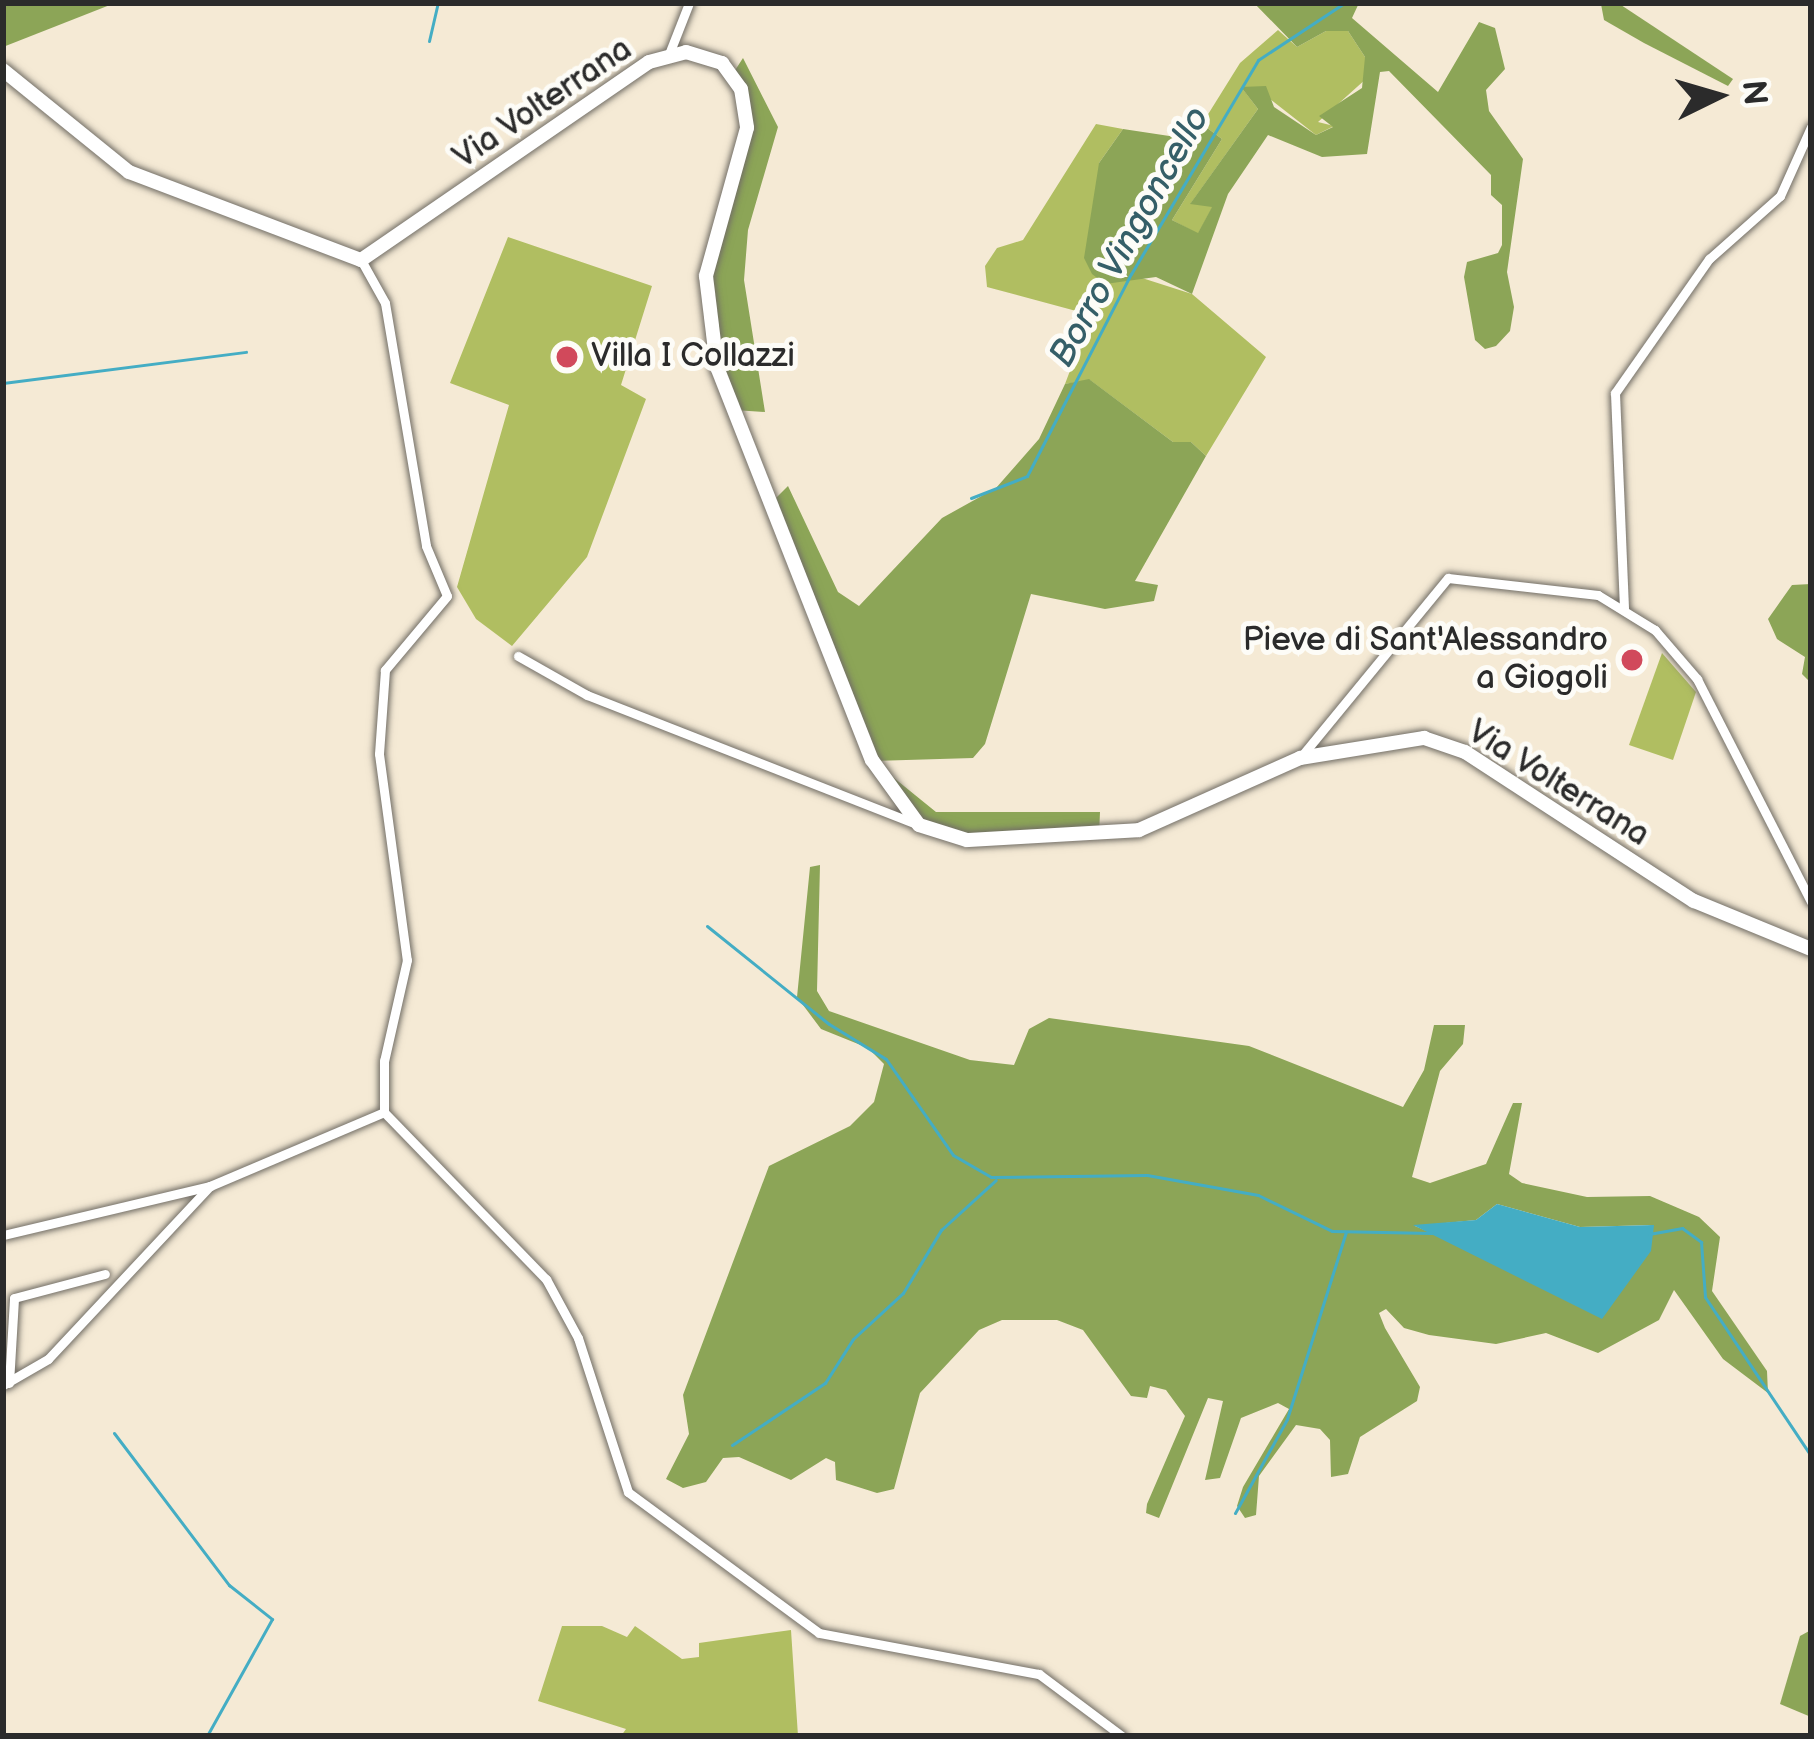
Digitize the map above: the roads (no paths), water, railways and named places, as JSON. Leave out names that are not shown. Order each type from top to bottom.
[{"type":"main road","name":"Via Volterrana","points":[[361,260],[669,54],[722,63],[741,89],[747,128],[706,276],[717,368],[872,760],[919,825],[968,840],[1139,830],[1300,758],[1424,738],[1443,742],[1694,902],[1811,949]]},
{"type":"main road","points":[[3,70],[129,172],[361,260]]},
{"type":"street","points":[[669,54],[689,3]]},
{"type":"street","points":[[1624,608],[1615,393],[1708,260],[1780,196],[1811,127]]},
{"type":"street","points":[[361,260],[385,303],[426,546],[447,596],[385,670],[379,754],[407,959],[384,1061],[384,1112],[546,1280],[578,1338],[628,1492],[819,1633],[1039,1674],[1123,1736]]},
{"type":"street","points":[[1300,758],[1448,578],[1598,595],[1624,608],[1697,679],[1811,902]]},
{"type":"street","name":"Via Volterrana","points":[[518,656],[587,695],[919,825]]},
{"type":"street","points":[[3,1235],[210,1186],[384,1112]]},
{"type":"street","points":[[6,1384],[48,1359],[210,1186]]},
{"type":"street","points":[[6,1384],[14,1298],[105,1274]]},
{"type":"water","points":[[1497,1204],[1580,1227],[1654,1225],[1651,1251],[1602,1319],[1413,1225],[1476,1220]]},
{"type":"waterway","points":[[429,41],[438,3]]},
{"type":"waterway","name":"Borro Vingoncello","points":[[971,498],[1027,476],[1131,274],[1258,60],[1344,3]]},
{"type":"waterway","points":[[3,383],[246,352]]},
{"type":"waterway","points":[[707,926],[829,1024],[886,1059],[953,1155],[991,1177],[1147,1175],[1258,1195],[1332,1231],[1432,1233]]},
{"type":"waterway","points":[[732,1445],[825,1383],[853,1339],[903,1293],[941,1230],[996,1180]]},
{"type":"waterway","points":[[1649,1234],[1682,1228],[1701,1242],[1705,1297],[1811,1456]]},
{"type":"waterway","points":[[1235,1513],[1287,1419],[1346,1232]]},
{"type":"waterway","points":[[114,1433],[229,1585],[272,1619],[207,1736]]},
{"type":"place","name":"Villa I Collazzi","points":[[567,357]]},
{"type":"place","name":"Pieve di Sant'Alessandro a Giogoli","points":[[1632,660]]}]
